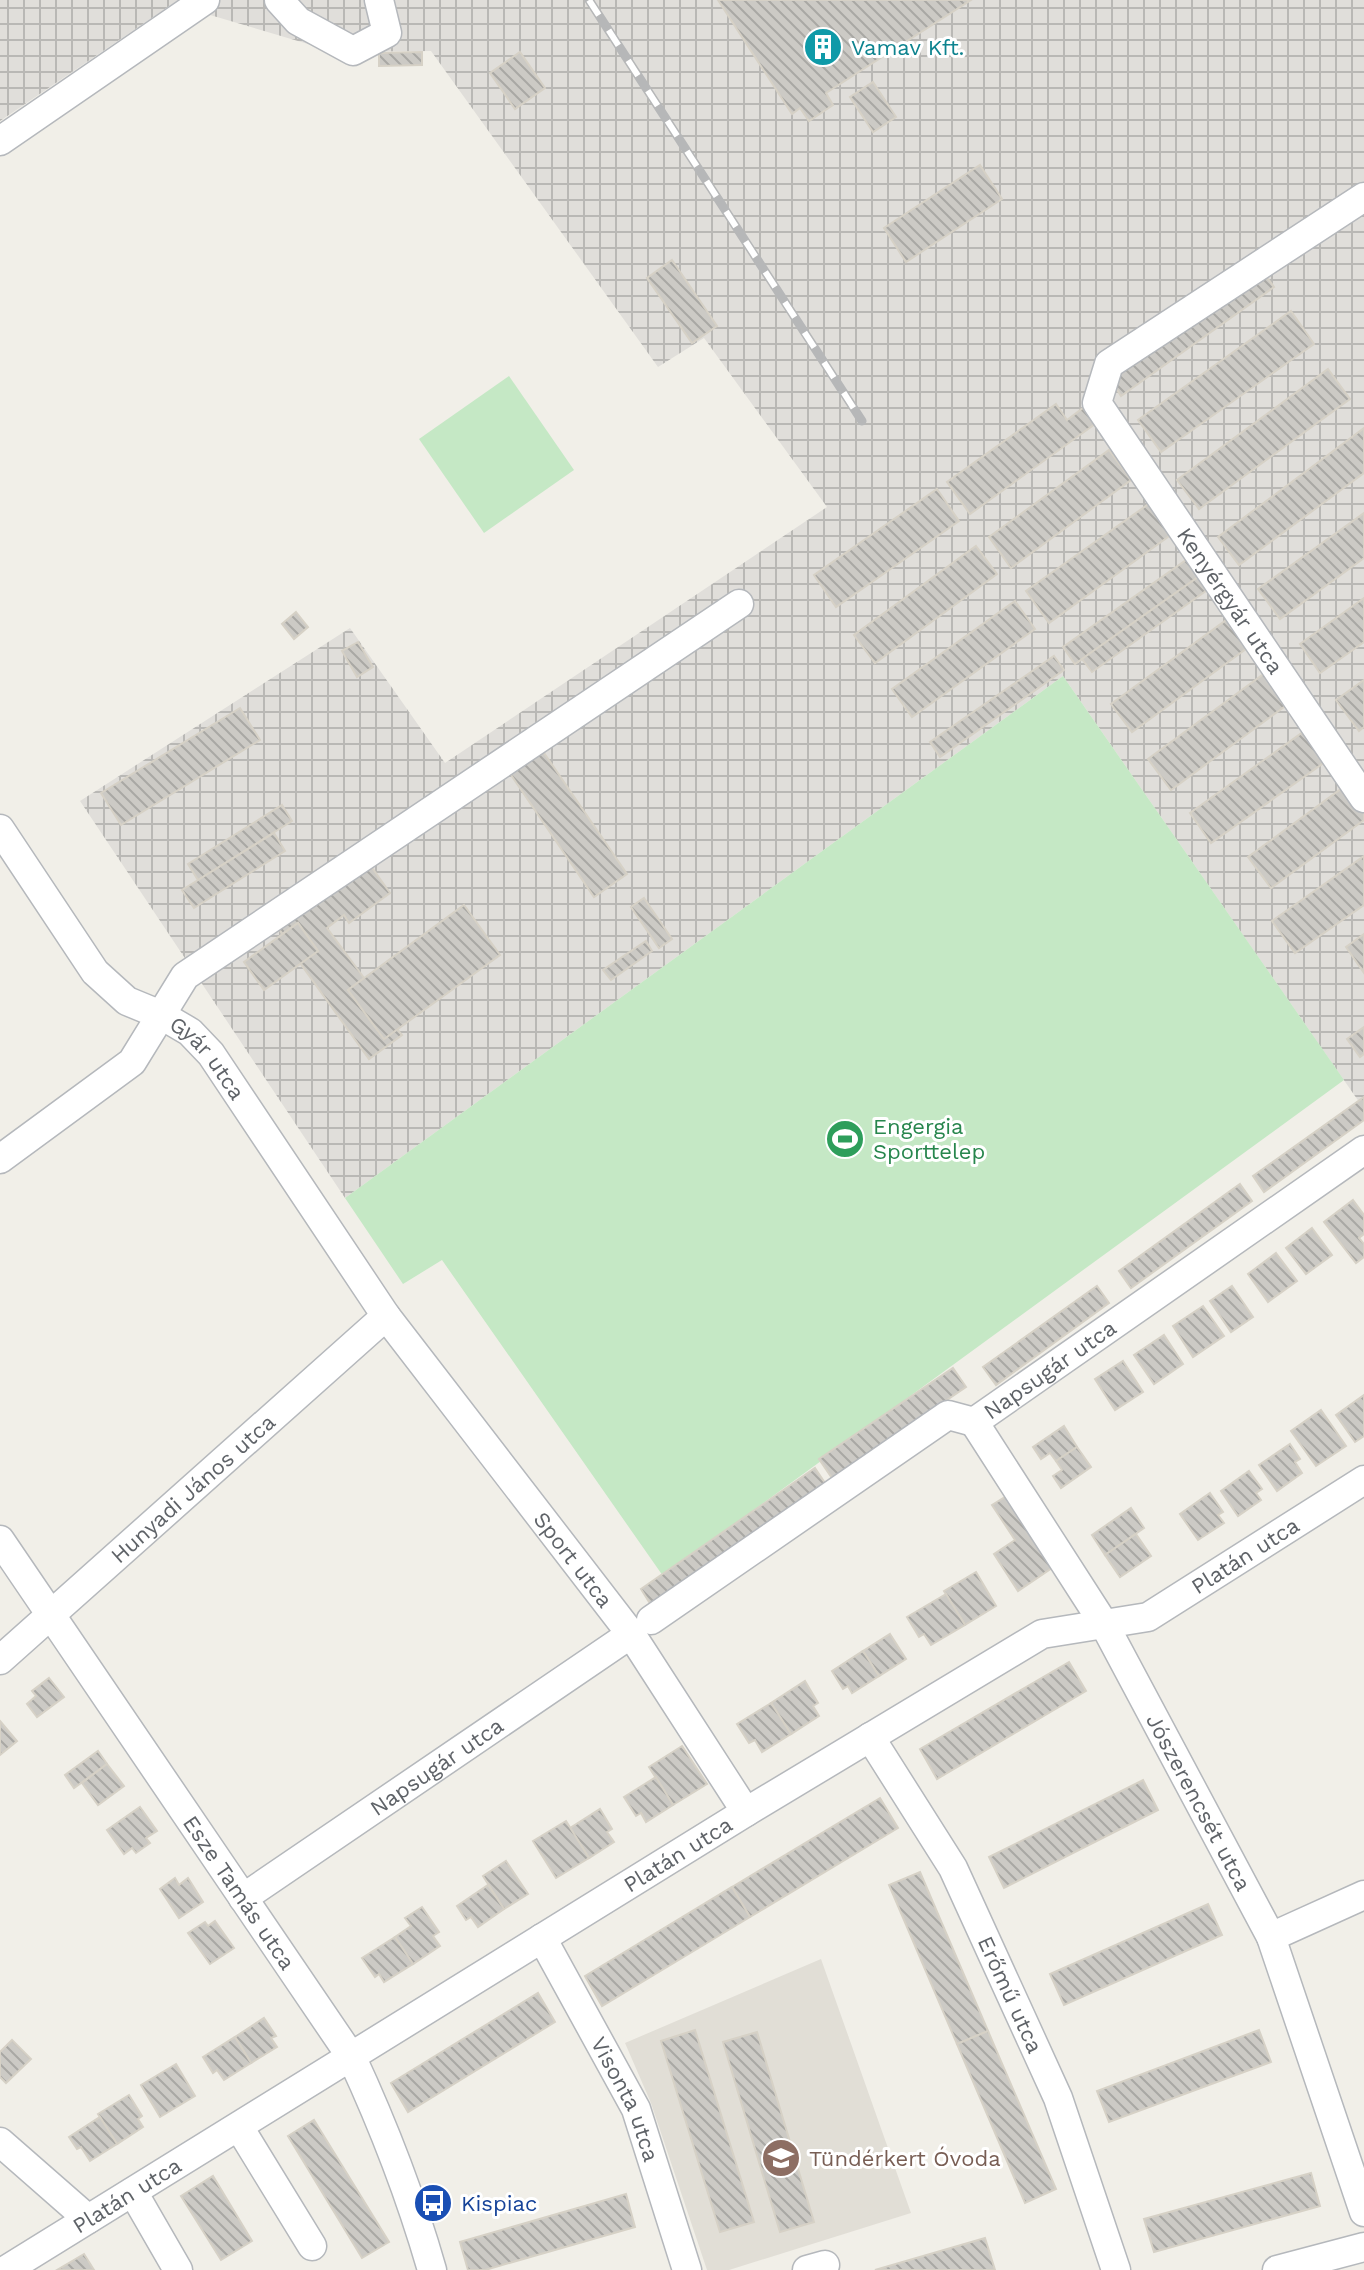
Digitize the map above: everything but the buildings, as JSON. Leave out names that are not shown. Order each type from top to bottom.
[{"type":"street","points":[[0,141],[205,0]]},
{"type":"street","points":[[279,0],[298,21],[353,51],[387,33],[379,0]]},
{"type":"street","name":"Kenyérgyár utca","points":[[1364,197],[1109,364],[1097,403],[1364,798]]},
{"type":"street","points":[[0,1159],[132,1062],[185,976],[739,604]]},
{"type":"street","name":"Gyár utca","points":[[0,829],[95,972],[127,1001],[161,1015],[190,1032],[211,1054],[386,1316]]},
{"type":"street","name":"Napsugár utca","points":[[243,1898],[948,1415],[974,1422],[1364,1150]]},
{"type":"street","name":"Hunyadi János utca","points":[[0,1660],[386,1316]]},
{"type":"street","name":"Sport utca","points":[[386,1316],[641,1627],[746,1812]]},
{"type":"street","name":"Jószerencsét utca","points":[[974,1422],[1104,1624],[1271,1937],[1364,2212]]},
{"type":"street","name":"Platán utca","points":[[6,2270],[746,1812],[1042,1634],[1148,1617],[1364,1480]]},
{"type":"street","name":"Esze Tamás utca","points":[[0,1540],[352,2058],[411,2199],[432,2270]]},
{"type":"street","name":"Erőmű utca","points":[[870,1737],[953,1868],[1058,2098],[1116,2270]]},
{"type":"street","points":[[1271,1937],[1364,1895]]},
{"type":"street","name":"Visonta utca","points":[[542,1938],[636,2109],[687,2270]]},
{"type":"street","points":[[239,2127],[312,2246]]},
{"type":"street","points":[[0,2142],[88,2219]]},
{"type":"street","points":[[133,2192],[178,2270]]},
{"type":"street","points":[[1277,2270],[1364,2247]]},
{"type":"shaded area","points":[[0,0],[178,0],[0,121]]},
{"type":"shaded area","points":[[191,0],[1364,0],[1364,1109],[1063,676],[345,1198],[80,801],[350,628],[445,763],[827,507],[704,338],[658,367],[431,51],[335,52],[210,15]]},
{"type":"shaded area","name":"Tündérkert Óvoda","points":[[821,1959],[911,2213],[729,2270],[707,2270],[651,2103],[625,2043]]},
{"type":"green space","points":[[509,376],[574,470],[484,533],[419,439]]},
{"type":"green space","name":"Engergia Sporttelep","points":[[1063,676],[1344,1080],[663,1576],[442,1260],[403,1284],[345,1198]]},
{"type":"railway","points":[[589,0],[862,421]]},
{"type":"place","name":"Vamav Kft.","points":[[823,47]]},
{"type":"place","name":"Engergia Sporttelep","points":[[845,1139]]},
{"type":"place","name":"Tündérkert Óvoda","points":[[781,2158]]},
{"type":"place","name":"Kispiac","points":[[433,2203]]}]
